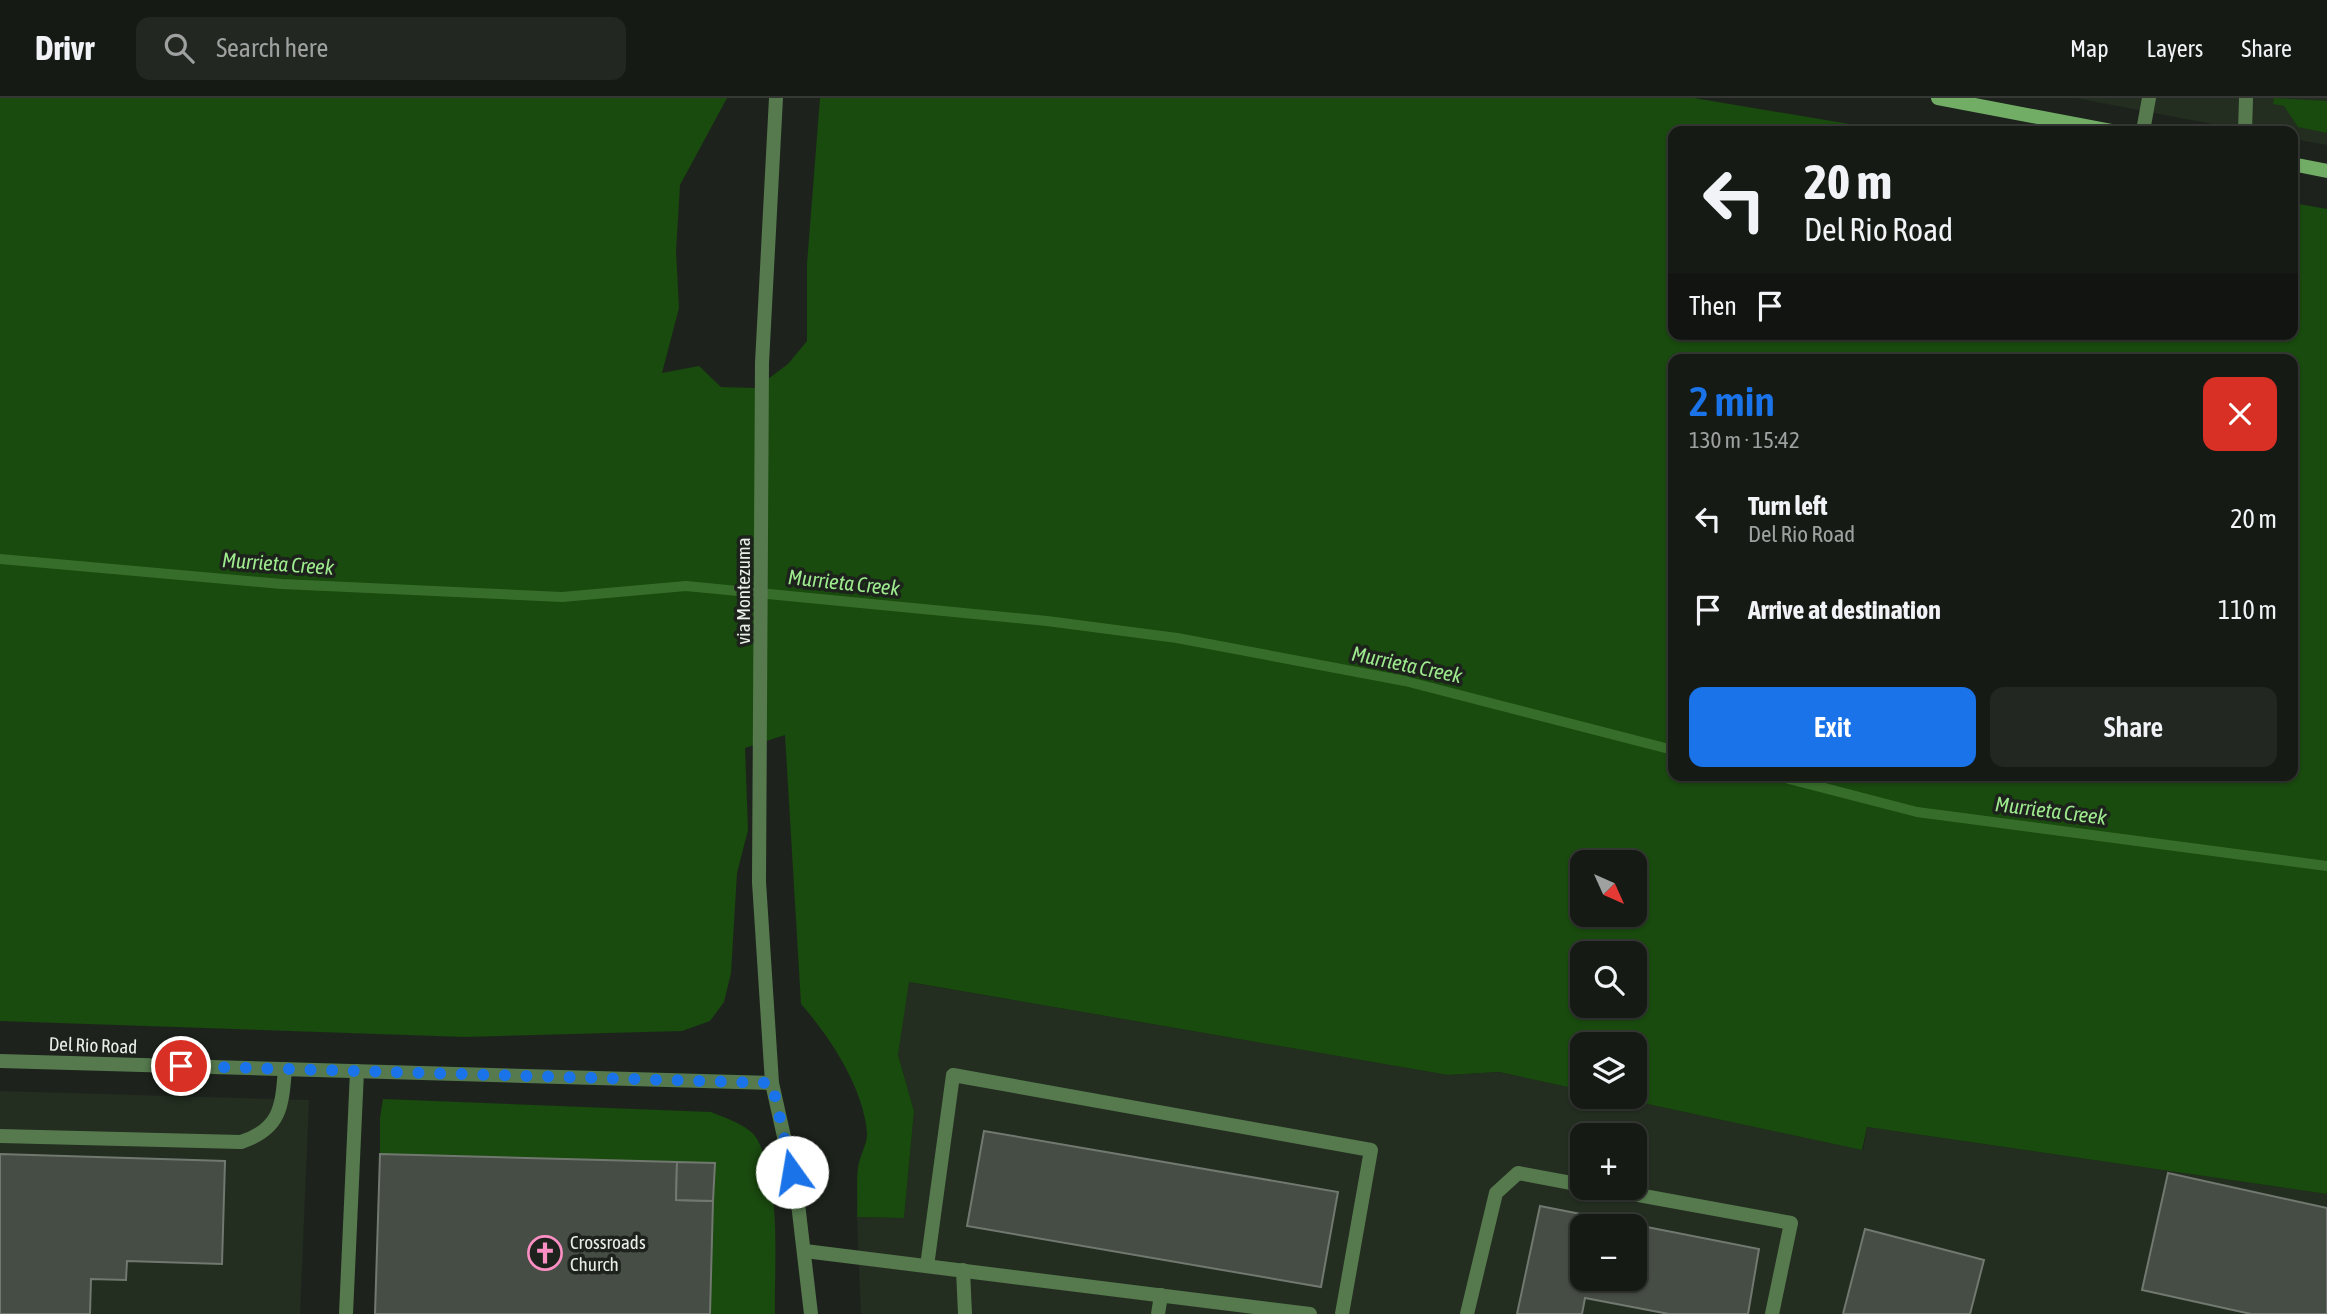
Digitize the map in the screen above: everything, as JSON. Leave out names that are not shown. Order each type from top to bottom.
[{"type":"main road","points":[[1938,98],[2085,126]]},
{"type":"main road","points":[[2298,165],[2327,170]]},
{"type":"street","name":"via Montezuma","points":[[772,1083],[759,882],[762,363],[776,98]]},
{"type":"street","points":[[2144,126],[2149,98]]},
{"type":"street","points":[[2245,126],[2246,98]]},
{"type":"street","name":"Del Rio Road","points":[[0,1061],[772,1083]]},
{"type":"street","points":[[0,1136],[241,1142],[259,1136],[274,1120],[282,1104],[285,1069]]},
{"type":"street","points":[[346,1314],[357,1072]]},
{"type":"street","points":[[928,1266],[953,1075],[1371,1150],[1342,1314]]},
{"type":"street","points":[[772,1083],[797,1195],[811,1314]]},
{"type":"street","points":[[1467,1314],[1496,1193],[1518,1173],[1570,1183]]},
{"type":"street","points":[[1647,1197],[1791,1223],[1772,1314]]},
{"type":"street","points":[[805,1251],[1310,1314]]},
{"type":"street","points":[[963,1270],[965,1314]]},
{"type":"street","points":[[1158,1314],[1161,1296]]},
{"type":"shaded area","points":[[2076,98],[2327,98],[2327,145],[2298,140],[2298,126],[2223,126]]},
{"type":"shaded area","points":[[908,982],[1448,1075],[1499,1072],[1570,1087],[1570,1109],[1647,1109],[1647,1104],[1863,1150],[1867,1127],[2327,1194],[2327,1314],[861,1314],[857,1217],[904,1218],[914,1111],[898,1055]]},
{"type":"shaded area","points":[[0,1091],[309,1100],[300,1314],[0,1314]]},
{"type":"green space","points":[[0,98],[727,98],[680,185],[676,251],[679,308],[662,373],[699,366],[721,387],[756,388],[788,364],[807,341],[807,264],[820,98],[1694,98],[1861,126],[1668,126],[1668,340],[2298,340],[2298,204],[2327,209],[2327,1194],[1867,1127],[1862,1150],[1647,1104],[1647,1032],[1570,1032],[1570,1087],[1499,1072],[1448,1075],[909,982],[898,1055],[914,1111],[904,1218],[857,1217],[858,1168],[867,1136],[864,1115],[852,1080],[834,1047],[801,1004],[785,735],[745,748],[748,830],[737,873],[731,973],[724,1002],[710,1021],[682,1031],[465,1037],[0,1021]]},
{"type":"green space","points":[[2274,98],[2327,101],[2327,133],[2298,127],[2284,106],[2273,104]]},
{"type":"green space","points":[[383,1099],[711,1112],[743,1126],[757,1139],[770,1179],[775,1225],[775,1314],[710,1314],[714,1163],[380,1154]]},
{"type":"building","points":[[984,1131],[1338,1192],[1321,1287],[967,1226]]},
{"type":"building","points":[[0,1154],[225,1161],[222,1264],[127,1261],[126,1280],[91,1279],[90,1314],[0,1314]]},
{"type":"building","name":"Crossroads Church","points":[[380,1154],[677,1162],[676,1200],[713,1201],[710,1314],[375,1314]]},
{"type":"building","points":[[677,1162],[715,1163],[713,1201],[676,1200]]},
{"type":"building","points":[[2168,1173],[2327,1208],[2327,1314],[2251,1314],[2142,1290]]},
{"type":"building","points":[[1540,1206],[1581,1214],[1570,1214],[1570,1291],[1647,1291],[1647,1227],[1759,1249],[1748,1314],[1669,1314],[1585,1298],[1582,1314],[1517,1314]]},
{"type":"building","points":[[1865,1229],[1984,1260],[1970,1314],[1843,1314]]},
{"type":"waterway","name":"Murrieta Creek","points":[[0,559],[282,584],[562,597],[686,586],[1047,621],[1177,638],[1405,681],[1668,749]]},
{"type":"waterway","name":"Murrieta Creek","points":[[1797,781],[1917,812],[2327,866]]},
{"type":"place","name":"Crossroads Church","points":[[545,1253]]},
{"type":"route","points":[[181,1066],[772,1083],[792,1172]]}]
